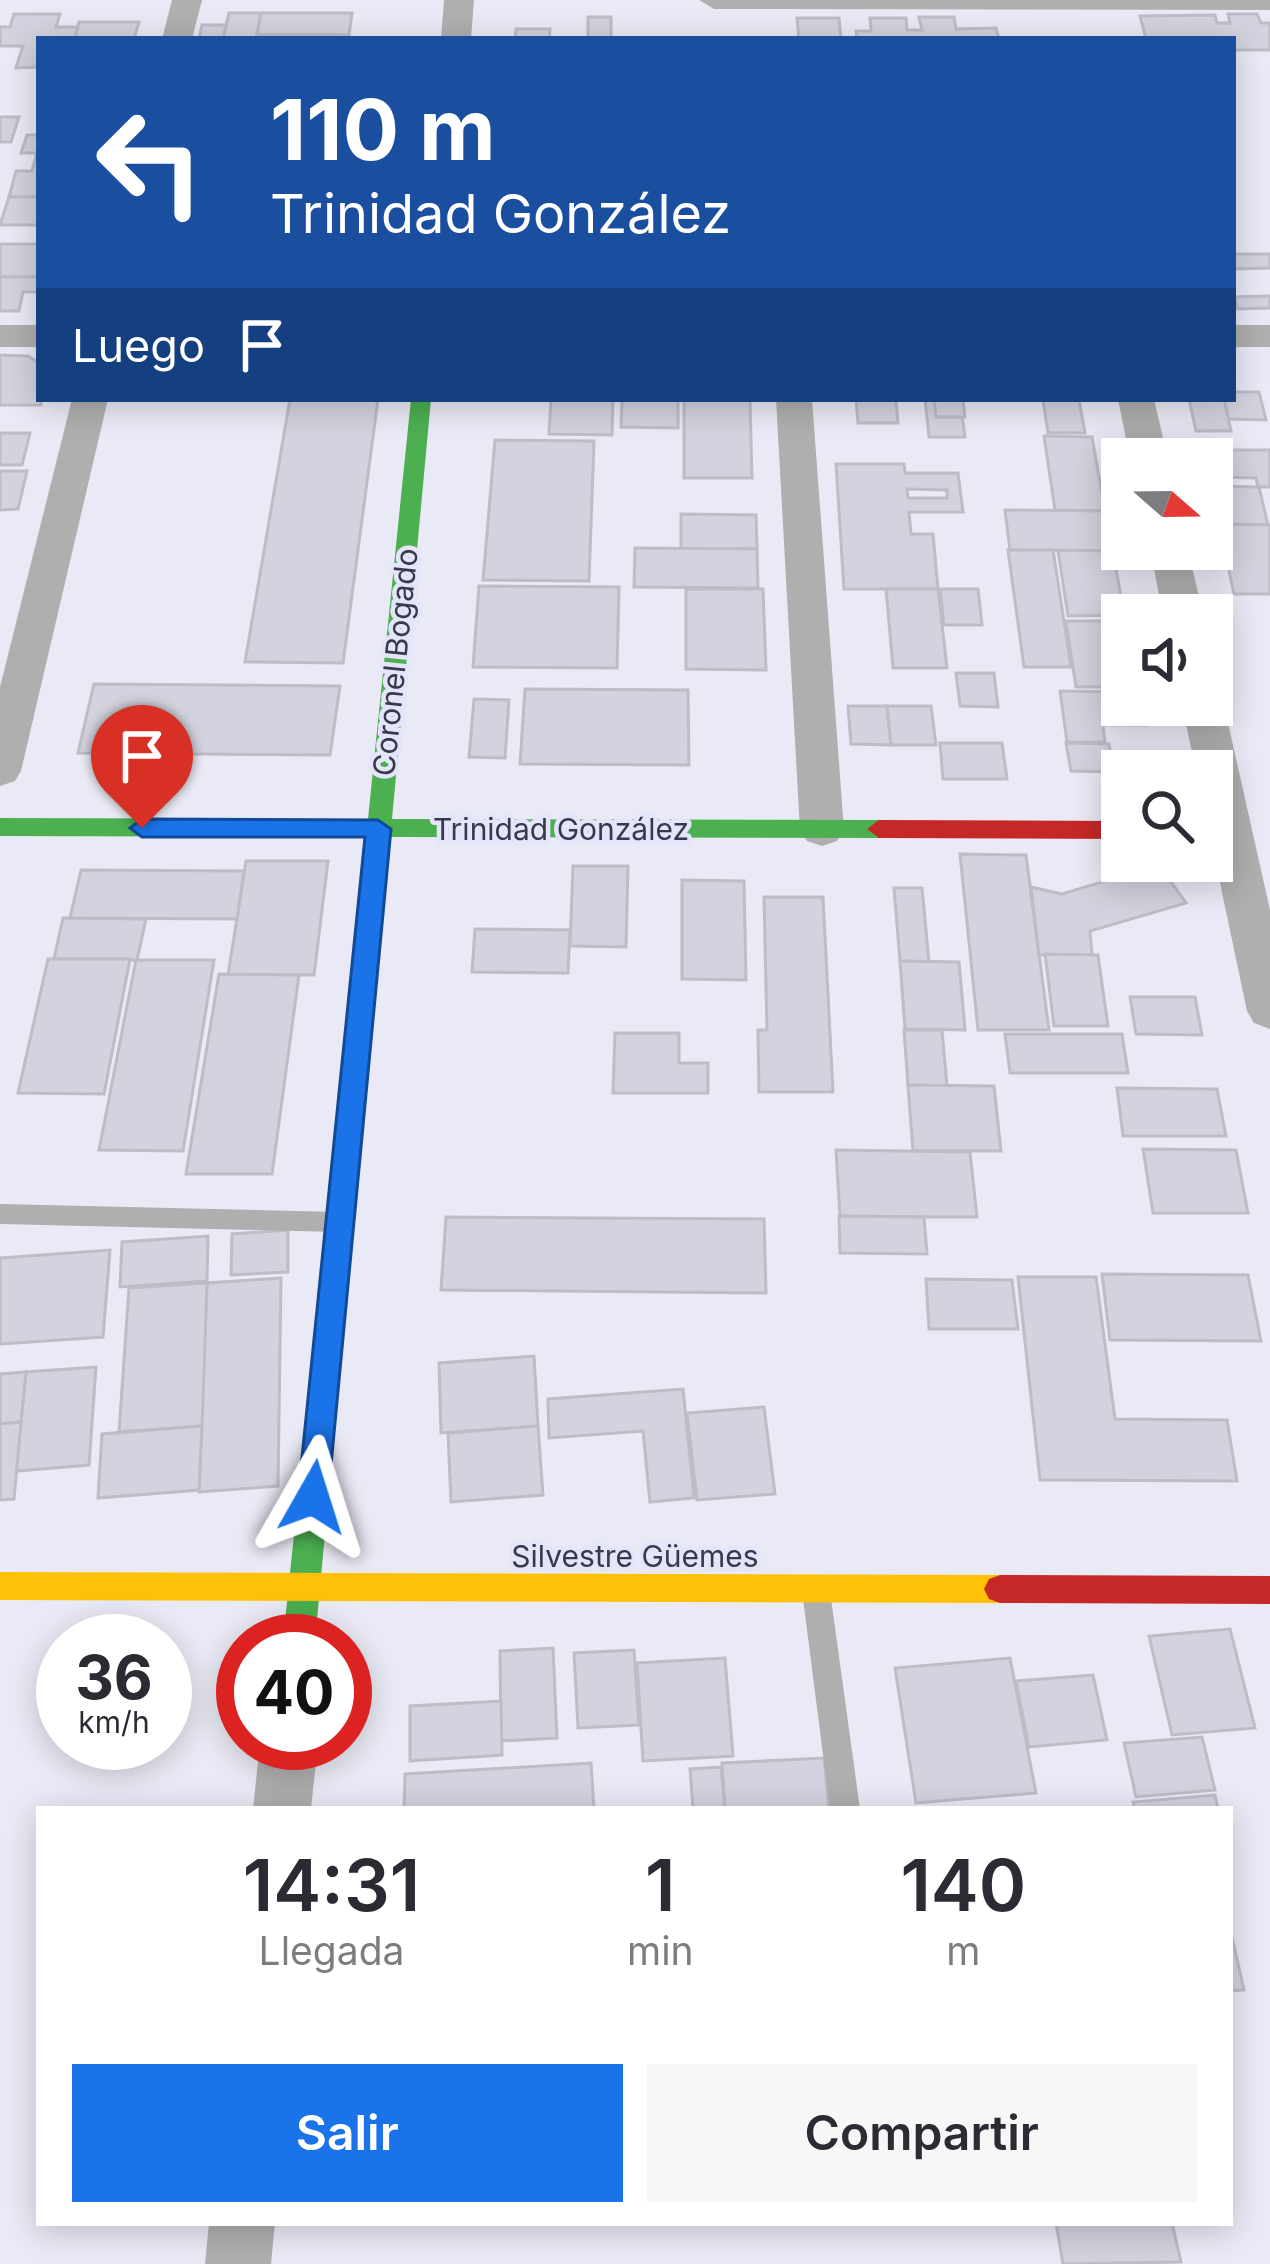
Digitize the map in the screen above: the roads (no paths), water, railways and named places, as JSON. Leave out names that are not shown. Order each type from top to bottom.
[{"type":"street","points":[[178,36],[187,0]]},
{"type":"street","points":[[456,36],[459,0]]},
{"type":"street","points":[[714,0],[1270,1]]},
{"type":"street","points":[[767,0],[770,36]]},
{"type":"street","points":[[1049,0],[1056,36]]},
{"type":"street","points":[[0,336],[36,336]]},
{"type":"street","points":[[1236,336],[1270,336]]},
{"type":"street","points":[[0,771],[89,402]]},
{"type":"street","name":"Coronel Bogado","points":[[302,1614],[421,402]]},
{"type":"street","points":[[794,402],[822,830]]},
{"type":"street","points":[[1137,402],[1144,438]]},
{"type":"street","points":[[1209,726],[1238,831],[1270,1011]]},
{"type":"street","name":"Trinidad González","points":[[0,827],[1101,830]]},
{"type":"street","name":"Silvestre Güemes","points":[[0,1586],[1270,1590]]},
{"type":"street","points":[[282,1806],[286,1770]]},
{"type":"street","points":[[238,2264],[242,2226]]},
{"type":"lane","points":[[0,1214],[340,1222]]},
{"type":"lane","points":[[815,1589],[845,1806]]}]
